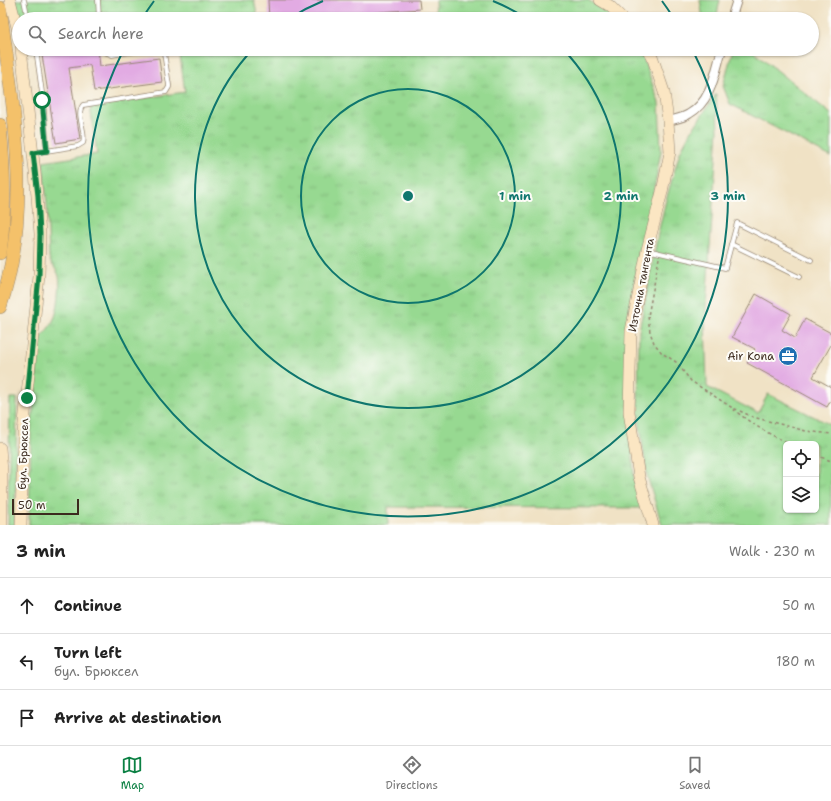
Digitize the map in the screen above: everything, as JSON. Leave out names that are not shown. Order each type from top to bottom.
[{"type":"main road","points":[[10,0],[13,12]]},
{"type":"main road","points":[[600,0],[616,12]]},
{"type":"main road","points":[[0,8],[14,115],[18,192],[14,254],[8,282],[0,307]]},
{"type":"main road","name":"бул. Брюксел","points":[[21,525],[23,433],[39,276],[40,234],[38,196],[22,56]]},
{"type":"main road","name":"Източна тангента","points":[[652,56],[664,92],[670,152],[662,192],[647,250],[631,331],[630,412],[639,477],[653,525]]},
{"type":"main road","points":[[0,124],[4,193],[4,226],[0,253]]},
{"type":"main road","name":"бул. Брюксел","points":[[0,448],[2,471],[2,525]]},
{"type":"street","points":[[733,12],[737,0]]},
{"type":"street","points":[[668,121],[689,114],[700,106],[710,92],[720,56]]},
{"type":"lane","points":[[24,0],[27,12]]},
{"type":"lane","points":[[98,0],[99,12]]},
{"type":"lane","points":[[37,56],[47,151]]},
{"type":"lane","points":[[33,153],[78,146],[83,143],[84,138],[80,112],[83,105],[166,92],[169,85],[164,56]]},
{"type":"lane","points":[[647,250],[725,268],[737,223],[811,260]]},
{"type":"lane","points":[[731,244],[799,276]]},
{"type":"path","points":[[659,253],[657,276],[648,316],[650,332],[654,343],[662,353],[676,362],[691,381],[749,422],[772,436],[784,441]]},
{"type":"path","points":[[728,406],[753,417],[806,431],[831,434]]},
{"type":"path","points":[[819,456],[831,461]]},
{"type":"green space","points":[[15,0],[254,0],[257,12],[107,12],[18,12]]},
{"type":"green space","points":[[435,0],[588,0],[607,12],[436,12]]},
{"type":"green space","points":[[700,0],[720,0],[717,12],[702,12]]},
{"type":"green space","points":[[180,56],[642,56],[659,103],[661,151],[654,190],[640,249],[626,330],[634,478],[642,508],[388,507],[388,525],[29,525],[31,433],[40,339],[51,325],[55,315],[60,285],[59,276],[49,257],[47,205],[43,162],[97,154],[90,106],[185,92]]},
{"type":"green space","points":[[731,56],[760,56],[831,114],[831,157],[730,104],[723,86]]},
{"type":"green space","points":[[716,94],[718,130],[705,320],[707,387],[758,413],[768,394],[831,425],[831,525],[662,525],[647,475],[638,412],[639,331],[658,234],[680,152],[689,135]]},
{"type":"green space","points":[[10,398],[17,398],[15,525],[8,525]]},
{"type":"building","points":[[268,0],[419,0],[420,9],[380,12],[269,12]]},
{"type":"building","points":[[42,56],[99,56],[100,66],[159,58],[162,82],[94,91],[90,65],[69,68],[80,139],[56,143]]},
{"type":"building","name":"Air Kona","points":[[756,294],[791,314],[782,330],[795,338],[805,319],[831,333],[831,345],[813,377],[831,387],[831,400],[827,407],[747,363],[755,349],[732,337]]},
{"type":"place","name":"Air Kona","points":[[788,356]]},
{"type":"route","points":[[27,398],[39,276],[40,234],[38,196],[33,153],[47,151],[42,100]]}]
